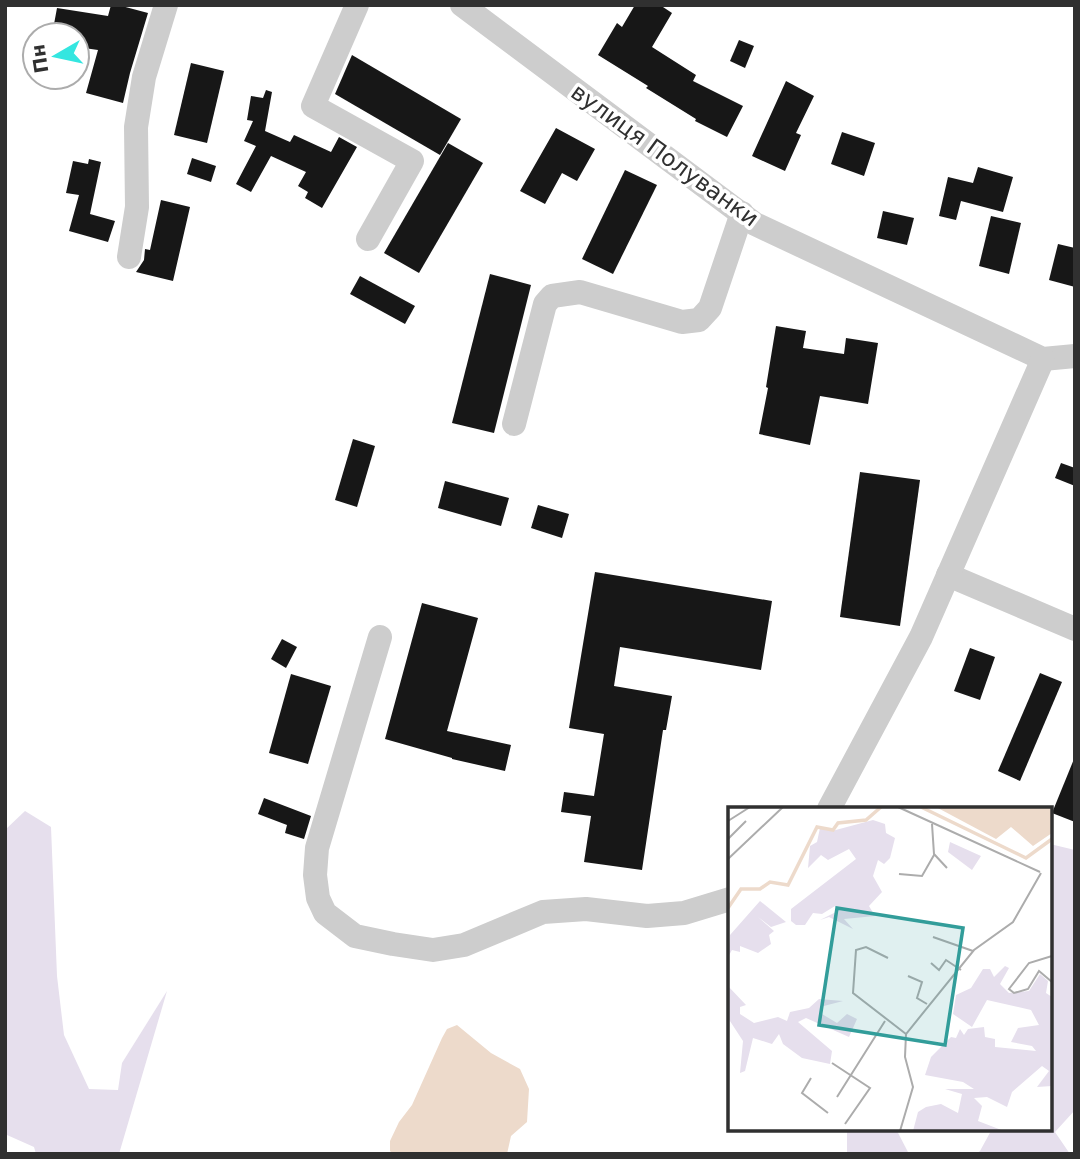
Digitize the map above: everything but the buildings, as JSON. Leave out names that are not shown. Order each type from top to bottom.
[{"type":"street","points":[[129,257],[137,207],[136,127],[144,77],[166,5]]},
{"type":"street","points":[[357,5],[313,106],[412,161],[368,239]]},
{"type":"street","name":"вулиця Полуванки","points":[[462,5],[755,224],[1042,359]]},
{"type":"street","points":[[514,424],[545,304],[552,296],[580,292],[682,322],[699,320],[710,308],[742,213]]},
{"type":"street","points":[[830,807],[920,637],[1042,359],[1075,356]]},
{"type":"street","points":[[948,575],[1075,629]]},
{"type":"street","points":[[380,637],[317,848],[315,874],[318,898],[324,914],[355,936],[433,950],[464,945],[543,912],[586,909],[647,916],[684,913],[728,900]]},
{"type":"shaded area","points":[[25,811],[51,827],[57,976],[64,1035],[89,1089],[118,1090],[122,1063],[167,991],[119,1154],[36,1154],[34,1147],[5,1136],[5,830]]},
{"type":"shaded area","points":[[1052,844],[1075,850],[1075,1110],[1055,1132],[1070,1154],[976,1154],[991,1131],[1052,1131]]},
{"type":"shaded area","points":[[457,1025],[491,1053],[520,1069],[529,1089],[527,1122],[511,1136],[507,1154],[393,1154],[390,1151],[390,1141],[399,1122],[412,1105],[447,1029]]},
{"type":"shaded area","points":[[847,1131],[897,1131],[909,1154],[847,1154]]}]
